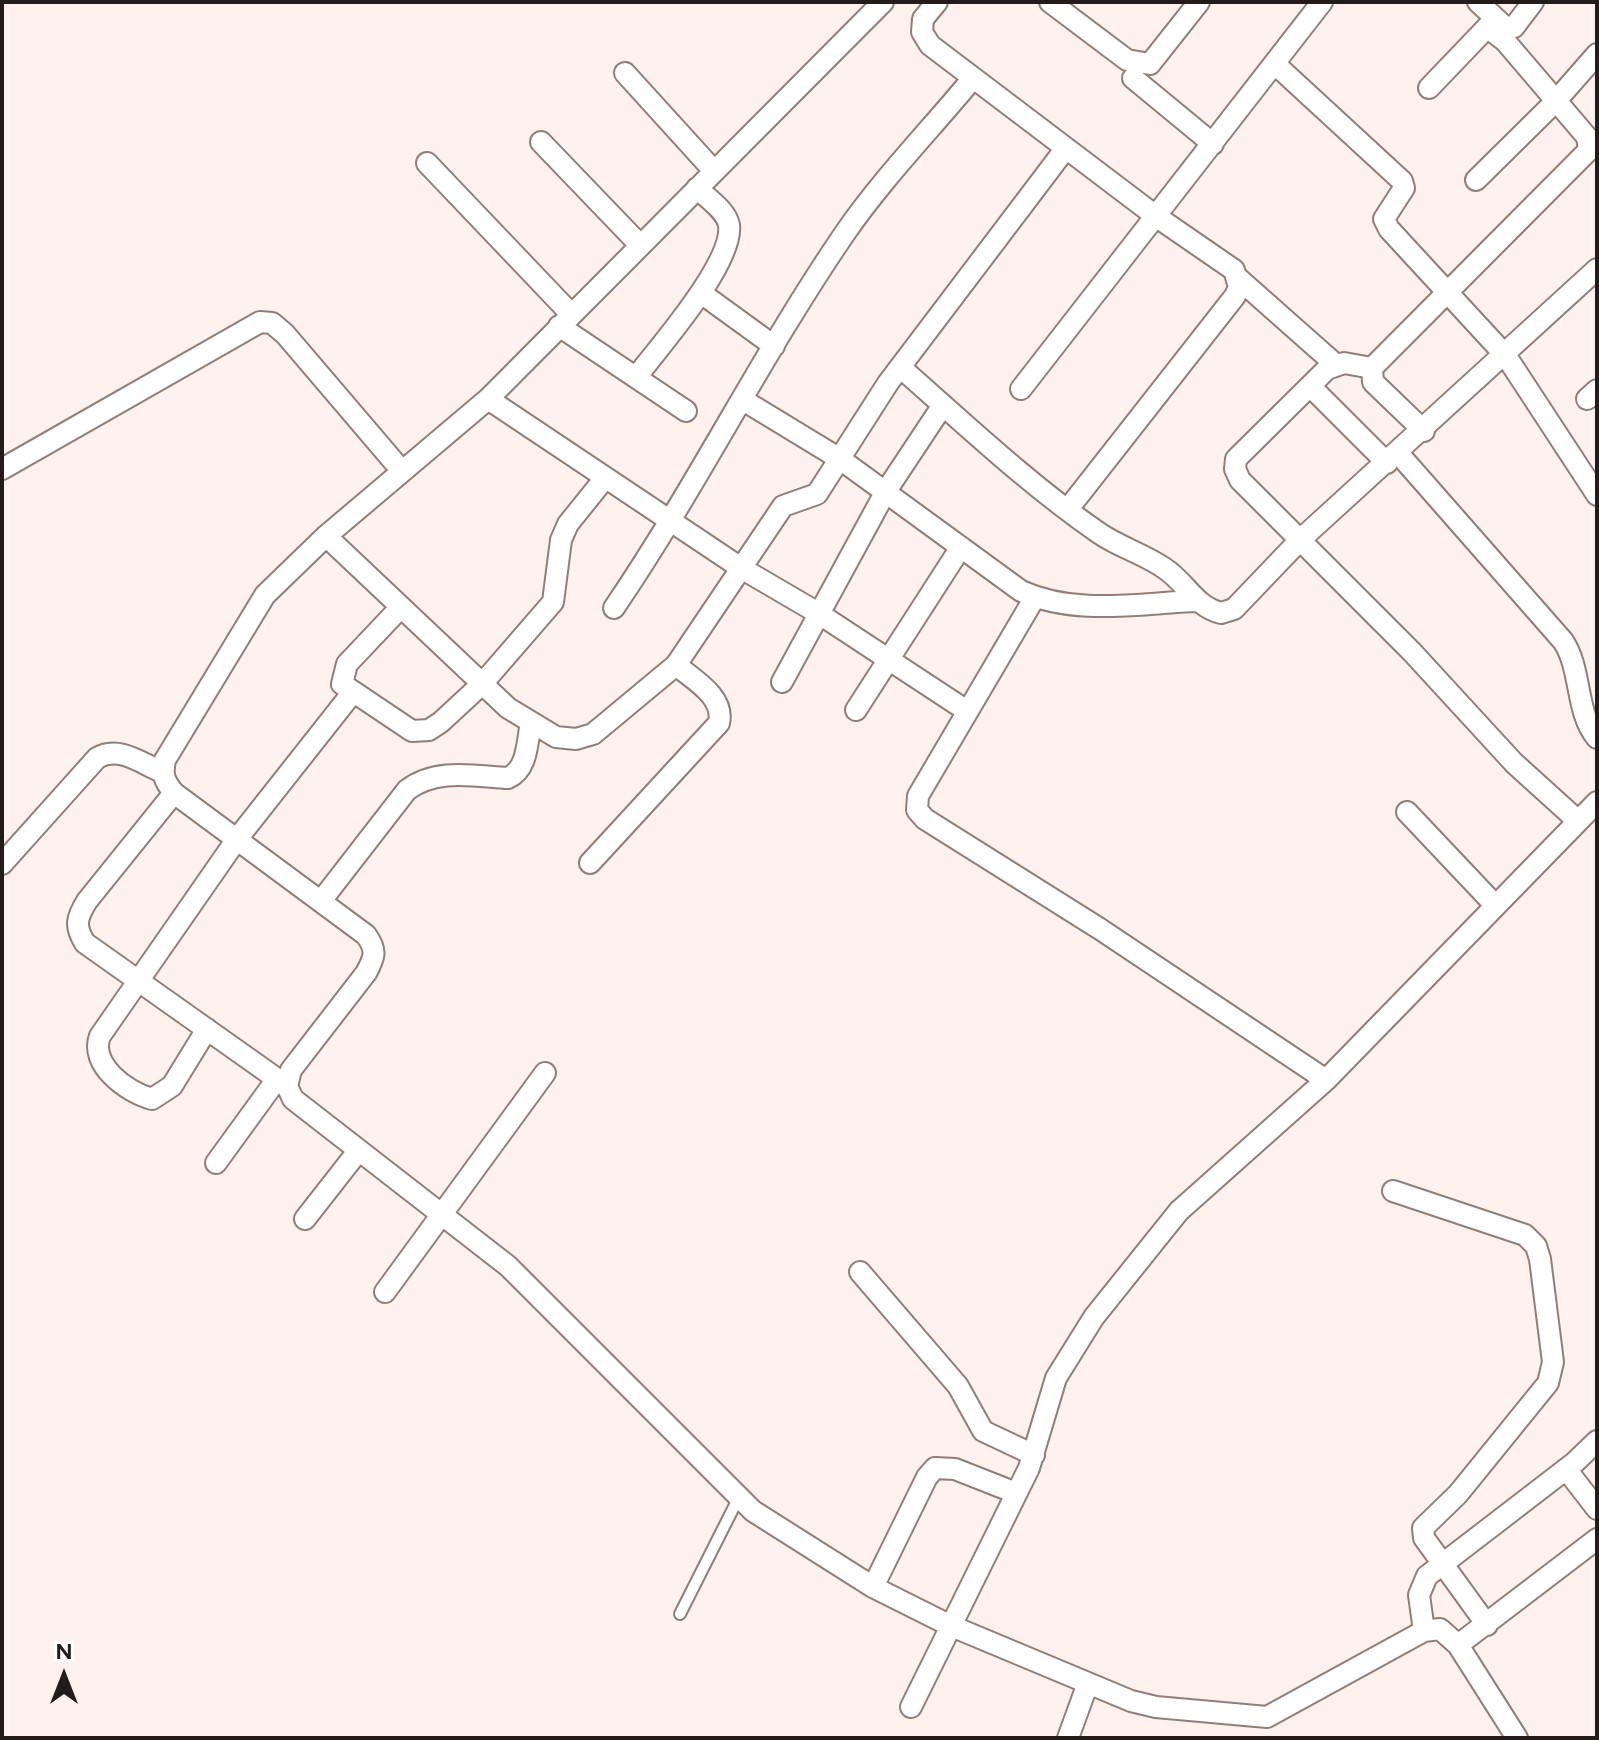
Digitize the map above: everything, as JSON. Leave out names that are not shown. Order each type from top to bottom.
[{"type":"street","points":[[162,772],[165,760],[259,603],[326,536],[488,399],[883,2]]},
{"type":"street","points":[[937,2],[923,19],[922,32],[930,45],[1157,217],[1234,270],[1239,279],[1335,364],[1372,368]]},
{"type":"street","points":[[1050,2],[1127,60],[1150,64],[1199,2]]},
{"type":"street","points":[[1021,389],[1322,2]]},
{"type":"street","points":[[1424,431],[1373,382],[1372,368],[1594,150],[1587,137],[1554,103],[1505,41],[1478,2]]},
{"type":"street","points":[[1491,23],[1514,27],[1533,2]]},
{"type":"street","points":[[1429,88],[1491,23]]},
{"type":"street","points":[[1476,180],[1554,103],[1597,54]]},
{"type":"street","points":[[1275,64],[1402,181],[1404,188],[1384,219],[1389,229],[1506,356],[1597,495]]},
{"type":"street","points":[[625,73],[714,171]]},
{"type":"street","points":[[614,608],[672,523],[774,346],[856,218],[973,78]]},
{"type":"street","points":[[1133,78],[1213,144]]},
{"type":"street","points":[[541,142],[639,244]]},
{"type":"street","points":[[326,536],[508,708],[556,737],[576,739],[593,734],[676,665],[783,506],[817,494],[900,367],[1066,148]]},
{"type":"street","points":[[427,163],[565,320],[686,411]]},
{"type":"street","points":[[637,376],[710,281],[729,226],[725,215],[697,188]]},
{"type":"street","points":[[900,367],[989,448],[1068,509],[1102,535],[1167,569],[1197,601],[1221,613],[1234,609],[1300,540],[1424,431],[1597,269]]},
{"type":"street","points":[[1068,509],[1235,296],[1239,279]]},
{"type":"street","points":[[701,293],[774,346]]},
{"type":"street","points":[[2,469],[260,322],[272,323],[285,334],[401,470]]},
{"type":"street","points":[[1335,364],[1236,459],[1235,469],[1240,480],[1412,652],[1514,763],[1578,821]]},
{"type":"street","points":[[1310,386],[1393,458],[1563,641],[1570,652],[1589,725],[1597,738]]},
{"type":"street","points":[[488,399],[741,568],[818,613],[967,711]]},
{"type":"street","points":[[743,400],[840,459],[1035,597],[1097,607],[1197,601]]},
{"type":"street","points":[[782,682],[886,491],[943,405]]},
{"type":"street","points":[[401,607],[347,664],[342,684],[412,731],[429,730],[482,684],[553,602],[561,540],[568,524],[605,478]]},
{"type":"street","points":[[856,710],[961,547]]},
{"type":"street","points":[[1035,597],[918,796],[917,810],[925,819],[1100,929],[1326,1080]]},
{"type":"street","points":[[590,863],[719,723],[721,712],[717,701],[676,665]]},
{"type":"street","points":[[207,1029],[172,1086],[152,1099],[138,1095],[98,1059],[95,1047],[237,839],[353,692]]},
{"type":"street","points":[[321,901],[407,790],[421,779],[438,775],[508,778],[517,774],[522,765],[531,722]]},
{"type":"street","points":[[2,864],[97,758],[106,752],[116,752],[162,772],[174,793],[366,935],[375,947],[375,958],[282,1082],[216,1163]]},
{"type":"street","points":[[174,793],[78,915],[77,930],[85,943],[282,1082],[293,1099],[508,1266],[739,1497],[769,1523],[873,1587],[949,1625],[1088,1683],[1156,1707],[1267,1717],[1289,1709],[1424,1631],[1440,1629],[1458,1645],[1517,1738]]},
{"type":"street","points":[[911,1707],[1034,1455],[1056,1378],[1094,1317],[1179,1211],[1326,1080],[1494,904],[1597,802]]},
{"type":"street","points":[[1407,812],[1494,904]]},
{"type":"street","points":[[385,1292],[545,1073]]},
{"type":"street","points":[[305,1219],[359,1150]]},
{"type":"street","points":[[1393,1191],[1525,1235],[1536,1246],[1540,1259],[1553,1373],[1458,1494],[1423,1528],[1424,1538],[1487,1625]]},
{"type":"street","points":[[860,1272],[958,1386],[983,1431],[1034,1455]]},
{"type":"street","points":[[1424,1631],[1421,1584],[1597,1441]]},
{"type":"street","points":[[873,1587],[927,1477],[935,1468],[955,1469],[1016,1493]]},
{"type":"street","points":[[1566,1469],[1597,1509]]},
{"type":"street","points":[[1458,1645],[1597,1539]]},
{"type":"street","points":[[1068,1738],[1088,1683]]},
{"type":"lane","points":[[680,1614],[739,1497]]}]
